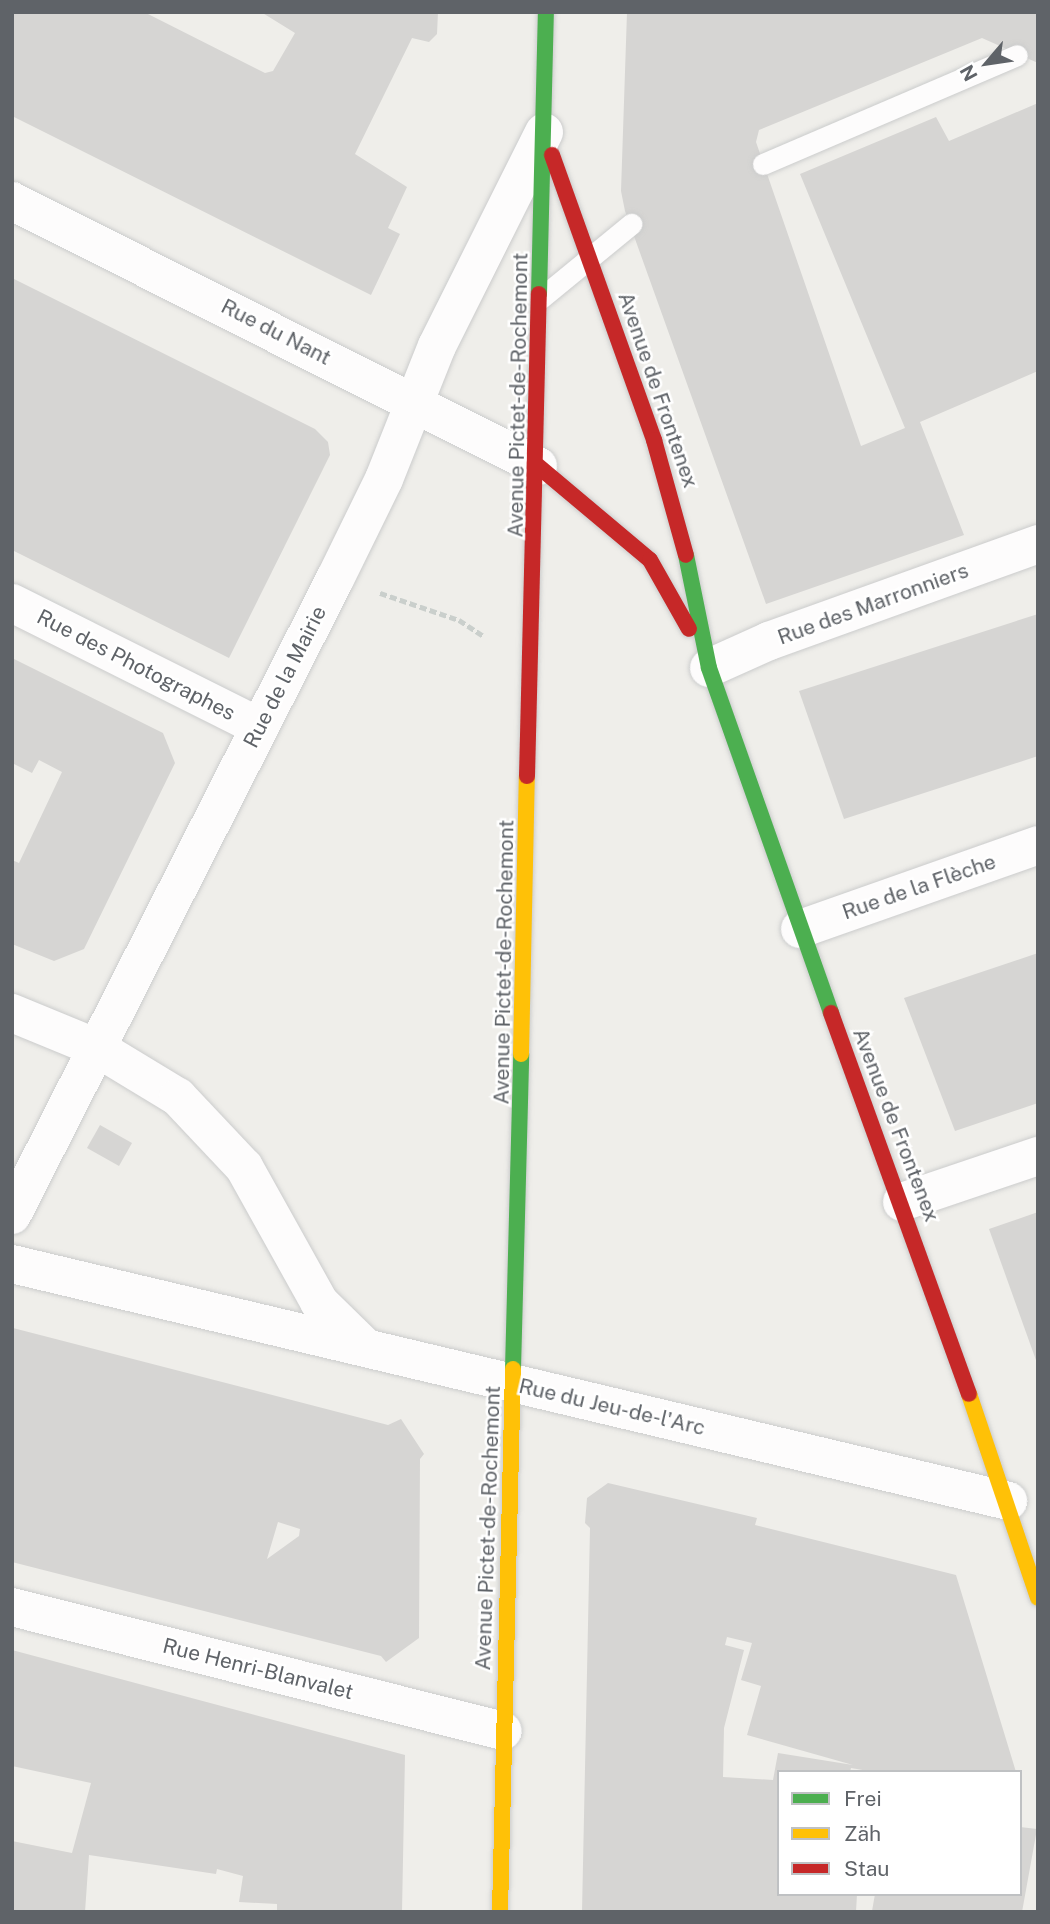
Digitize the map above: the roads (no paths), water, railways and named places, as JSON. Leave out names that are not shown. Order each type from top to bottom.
[{"type":"main road","points":[[533,12],[545,55]]},
{"type":"main road","name":"Avenue Pictet-de-Rochemont","points":[[500,1912],[538,466],[546,12]]},
{"type":"main road","name":"Avenue de Frontenex","points":[[544,132],[590,257],[680,525],[709,668],[800,929],[902,1202],[1007,1501],[1038,1598]]},
{"type":"main road","name":"Avenue de Frontenex","points":[[538,466],[650,560],[709,668]]},
{"type":"street","name":"Rue de la Mairie","points":[[12,1215],[384,479],[437,346],[544,132]]},
{"type":"street","name":"Rue du Nant","points":[[12,201],[538,466]]},
{"type":"street","name":"Rue des Marronniers","points":[[709,668],[769,641],[1038,544]]},
{"type":"street","name":"Rue des Photographes","points":[[12,603],[260,727]]},
{"type":"street","name":"Rue de la Flèche","points":[[800,929],[1038,845]]},
{"type":"street","points":[[12,1013],[97,1048],[178,1097],[244,1167],[319,1301],[368,1349]]},
{"type":"street","points":[[902,1202],[1038,1156]]},
{"type":"street","name":"Rue du Jeu-de-l'Arc","points":[[12,1264],[1007,1501]]},
{"type":"street","name":"Rue Henri-Blanvalet","points":[[12,1607],[503,1731]]},
{"type":"lane","points":[[763,164],[1017,55]]},
{"type":"lane","points":[[541,298],[631,224]]}]
